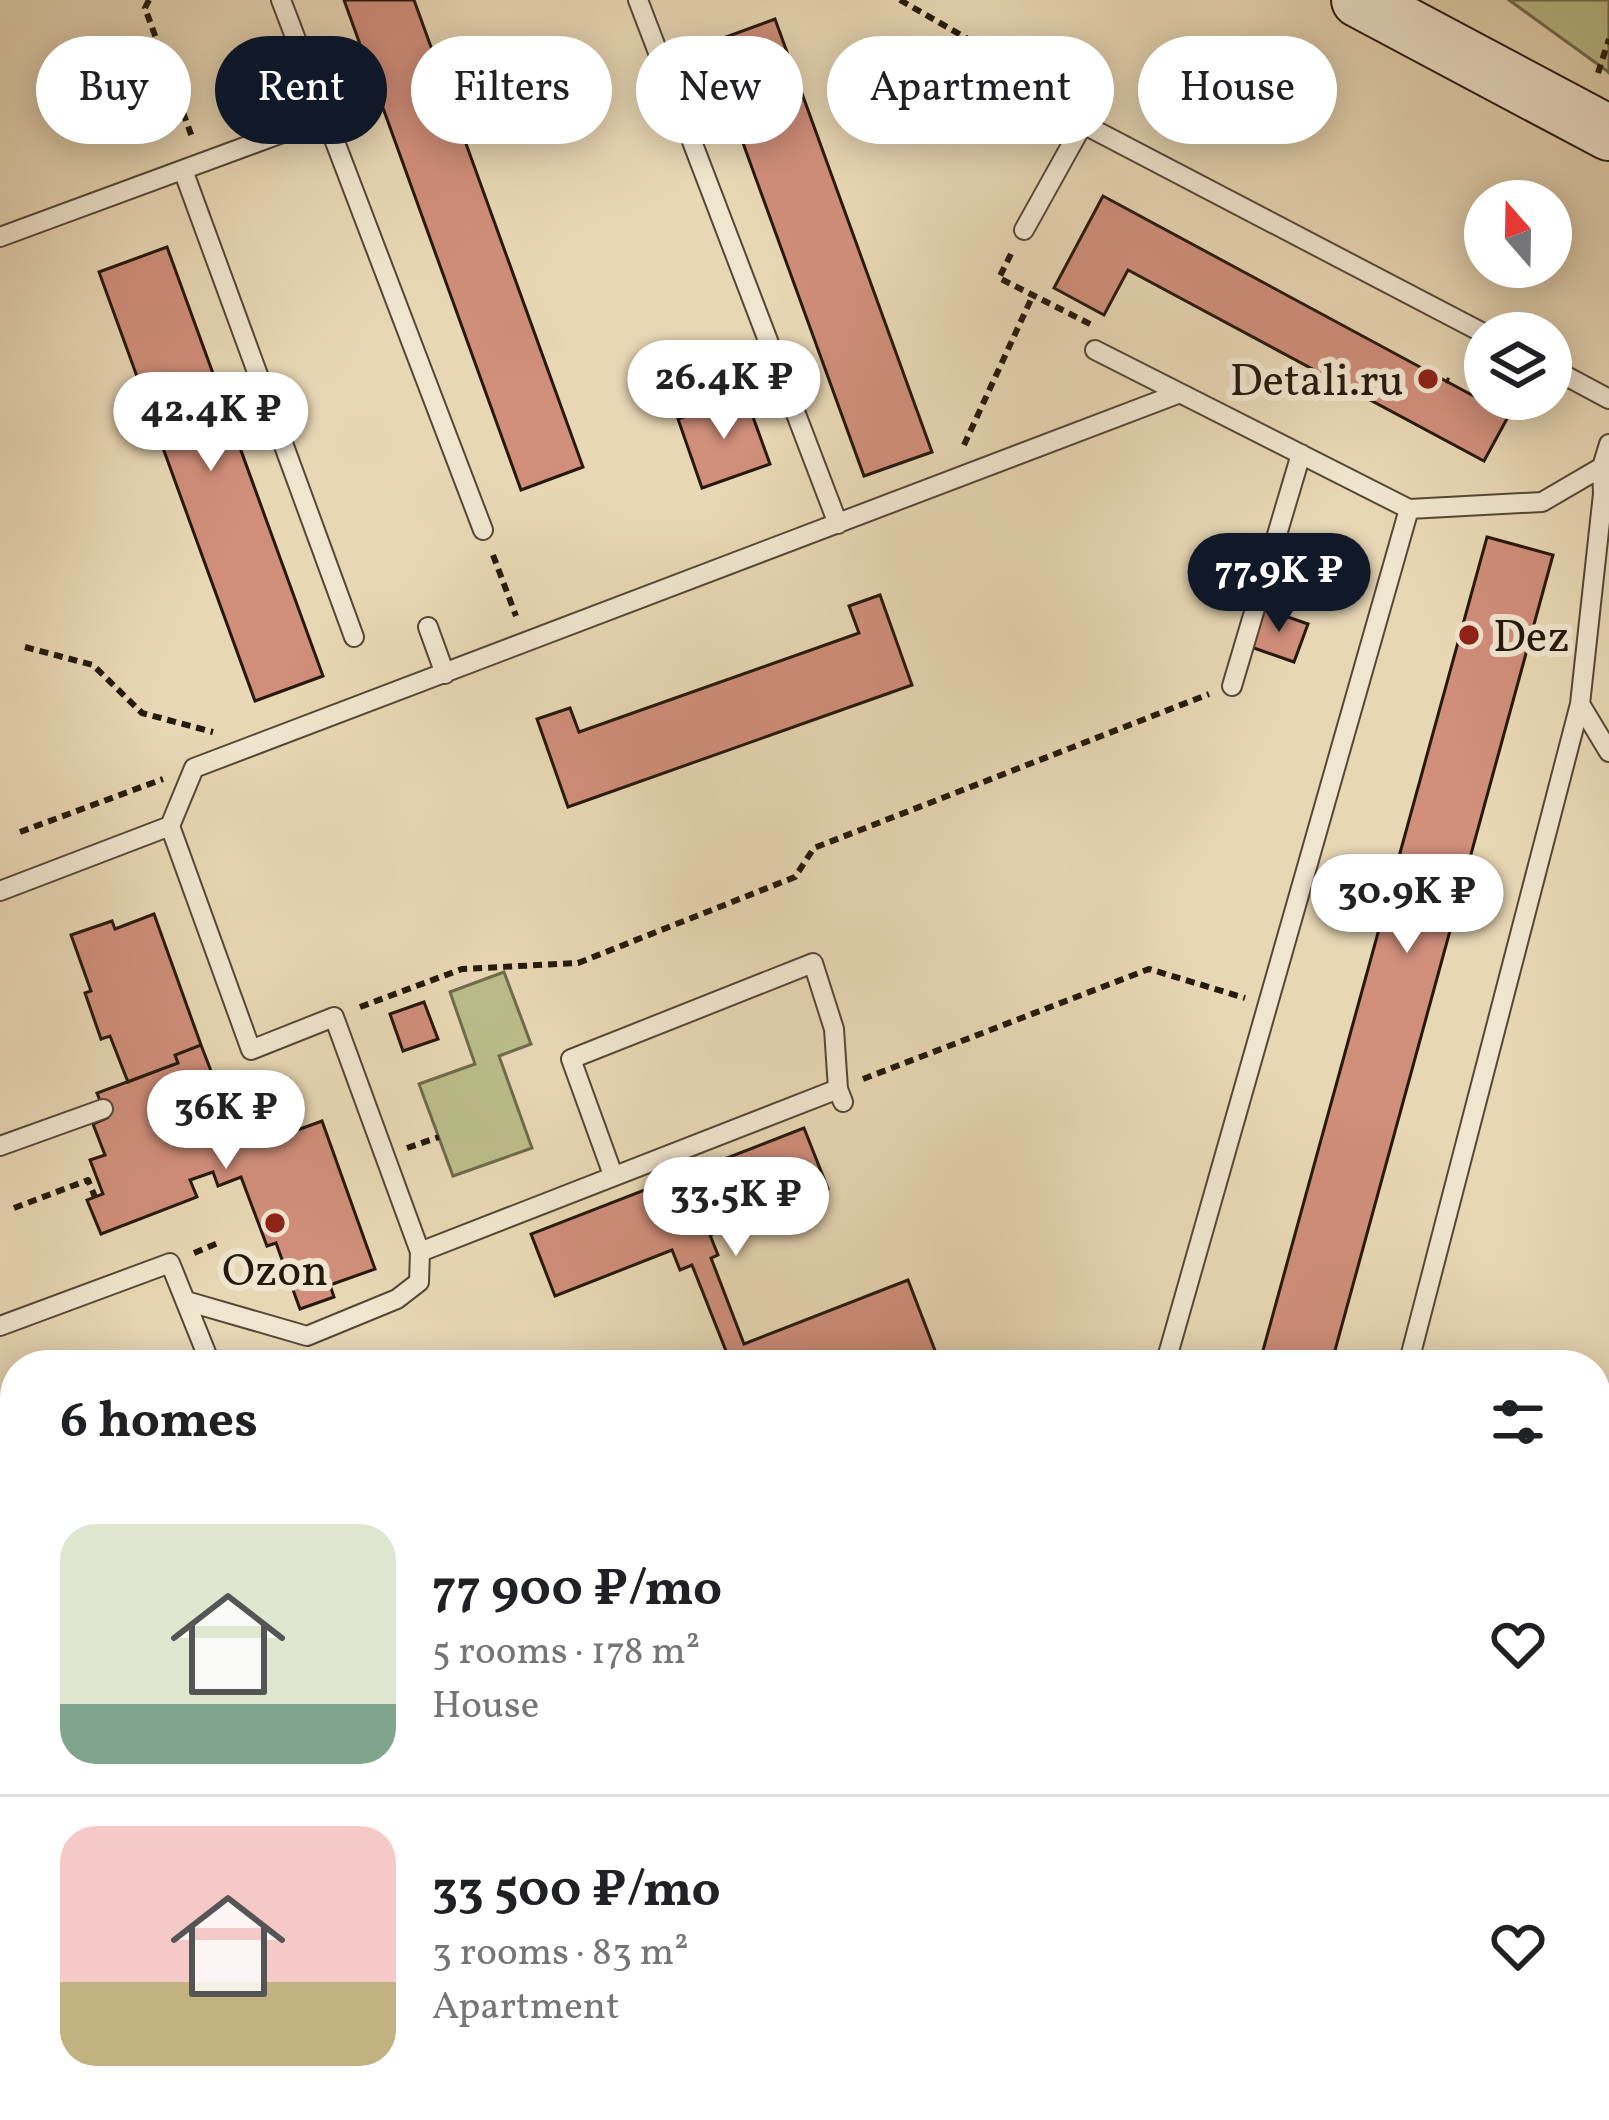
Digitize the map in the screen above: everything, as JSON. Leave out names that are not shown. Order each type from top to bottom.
[{"type":"main road","points":[[1359,0],[1609,133]]},
{"type":"lane","points":[[281,0],[295,36]]},
{"type":"lane","points":[[638,0],[838,524]]},
{"type":"lane","points":[[1114,140],[1464,323]]},
{"type":"lane","points":[[0,238],[254,144]]},
{"type":"lane","points":[[336,144],[483,530]]},
{"type":"lane","points":[[1024,230],[1072,144]]},
{"type":"lane","points":[[192,167],[354,637]]},
{"type":"lane","points":[[1095,350],[1408,508],[1542,502],[1602,467]]},
{"type":"lane","points":[[1572,379],[1609,399]]},
{"type":"lane","points":[[186,1301],[307,1336],[397,1299],[419,1282],[420,1252],[334,1017],[251,1050],[170,826],[194,768],[1180,393]]},
{"type":"lane","points":[[1412,1350],[1580,704],[1602,467],[1609,444]]},
{"type":"lane","points":[[1232,686],[1301,454]]},
{"type":"lane","points":[[1169,1350],[1408,508]]},
{"type":"lane","points":[[428,627],[445,674]]},
{"type":"lane","points":[[1580,704],[1609,752]]},
{"type":"lane","points":[[0,891],[170,826]]},
{"type":"lane","points":[[420,1252],[613,1174],[840,1096],[834,1029],[813,964],[571,1059],[613,1174]]},
{"type":"lane","points":[[0,1146],[103,1108]]},
{"type":"lane","points":[[0,1326],[170,1262],[205,1350]]},
{"type":"path","points":[[149,0],[145,8],[192,167]]},
{"type":"path","points":[[900,0],[964,36]]},
{"type":"path","points":[[1598,73],[1609,39]]},
{"type":"path","points":[[1024,230],[999,278],[1103,331],[1095,350]]},
{"type":"path","points":[[947,482],[1033,295]]},
{"type":"path","points":[[483,530],[526,643]]},
{"type":"path","points":[[25,647],[93,665],[142,713],[257,744]]},
{"type":"path","points":[[334,1017],[462,969],[578,963],[795,877],[814,848],[1232,686]]},
{"type":"path","points":[[20,832],[194,768]]},
{"type":"path","points":[[840,1096],[1149,968],[1268,1005]]},
{"type":"path","points":[[14,1208],[88,1180],[95,1197]]},
{"type":"green space","points":[[1509,0],[1609,0],[1609,73],[1607,71]]},
{"type":"green space","points":[[504,972],[531,1044],[499,1056],[532,1148],[453,1176],[419,1084],[475,1064],[450,992]]},
{"type":"building","points":[[344,0],[414,0],[427,36],[411,36],[411,144],[466,144],[583,467],[521,490],[387,119],[387,36],[357,36]]},
{"type":"building","points":[[775,19],[781,36],[729,36]]},
{"type":"building","points":[[803,96],[932,452],[864,476],[743,144],[803,144]]},
{"type":"building","points":[[1103,196],[1464,391],[1464,420],[1506,420],[1484,461],[1128,270],[1104,315],[1054,288]]},
{"type":"building","points":[[167,247],[323,676],[255,701],[99,272]]},
{"type":"building","points":[[745,395],[770,464],[702,488],[678,419]]},
{"type":"building","points":[[1487,537],[1553,555],[1335,1350],[1263,1350]]},
{"type":"building","points":[[880,595],[912,685],[568,807],[537,719],[570,708],[579,732],[859,633],[849,606]]},
{"type":"building","points":[[1265,609],[1308,624],[1294,662],[1251,647]]},
{"type":"building","points":[[154,914],[201,1045],[175,1055],[178,1063],[128,1082],[110,1036],[101,1039],[85,993],[91,991],[71,935],[112,921],[115,929]]},
{"type":"building","points":[[424,1002],[438,1039],[403,1051],[390,1014]]},
{"type":"building","points":[[201,1045],[238,1141],[278,1127],[281,1136],[322,1121],[375,1269],[330,1285],[334,1297],[300,1309],[276,1243],[267,1246],[241,1177],[218,1186],[213,1172],[190,1180],[197,1197],[101,1234],[87,1200],[103,1194],[90,1160],[105,1155],[93,1124],[107,1118],[97,1093],[178,1063],[175,1055]]},
{"type":"building","points":[[804,1128],[828,1189],[710,1235],[718,1255],[711,1258],[744,1344],[908,1280],[935,1350],[726,1350],[692,1265],[680,1270],[672,1250],[555,1296],[531,1234]]},
{"type":"place","name":"Detali.ru","points":[[1428,379]]},
{"type":"place","name":"Dez","points":[[1469,635]]},
{"type":"place","name":"Ozon","points":[[275,1223]]}]
